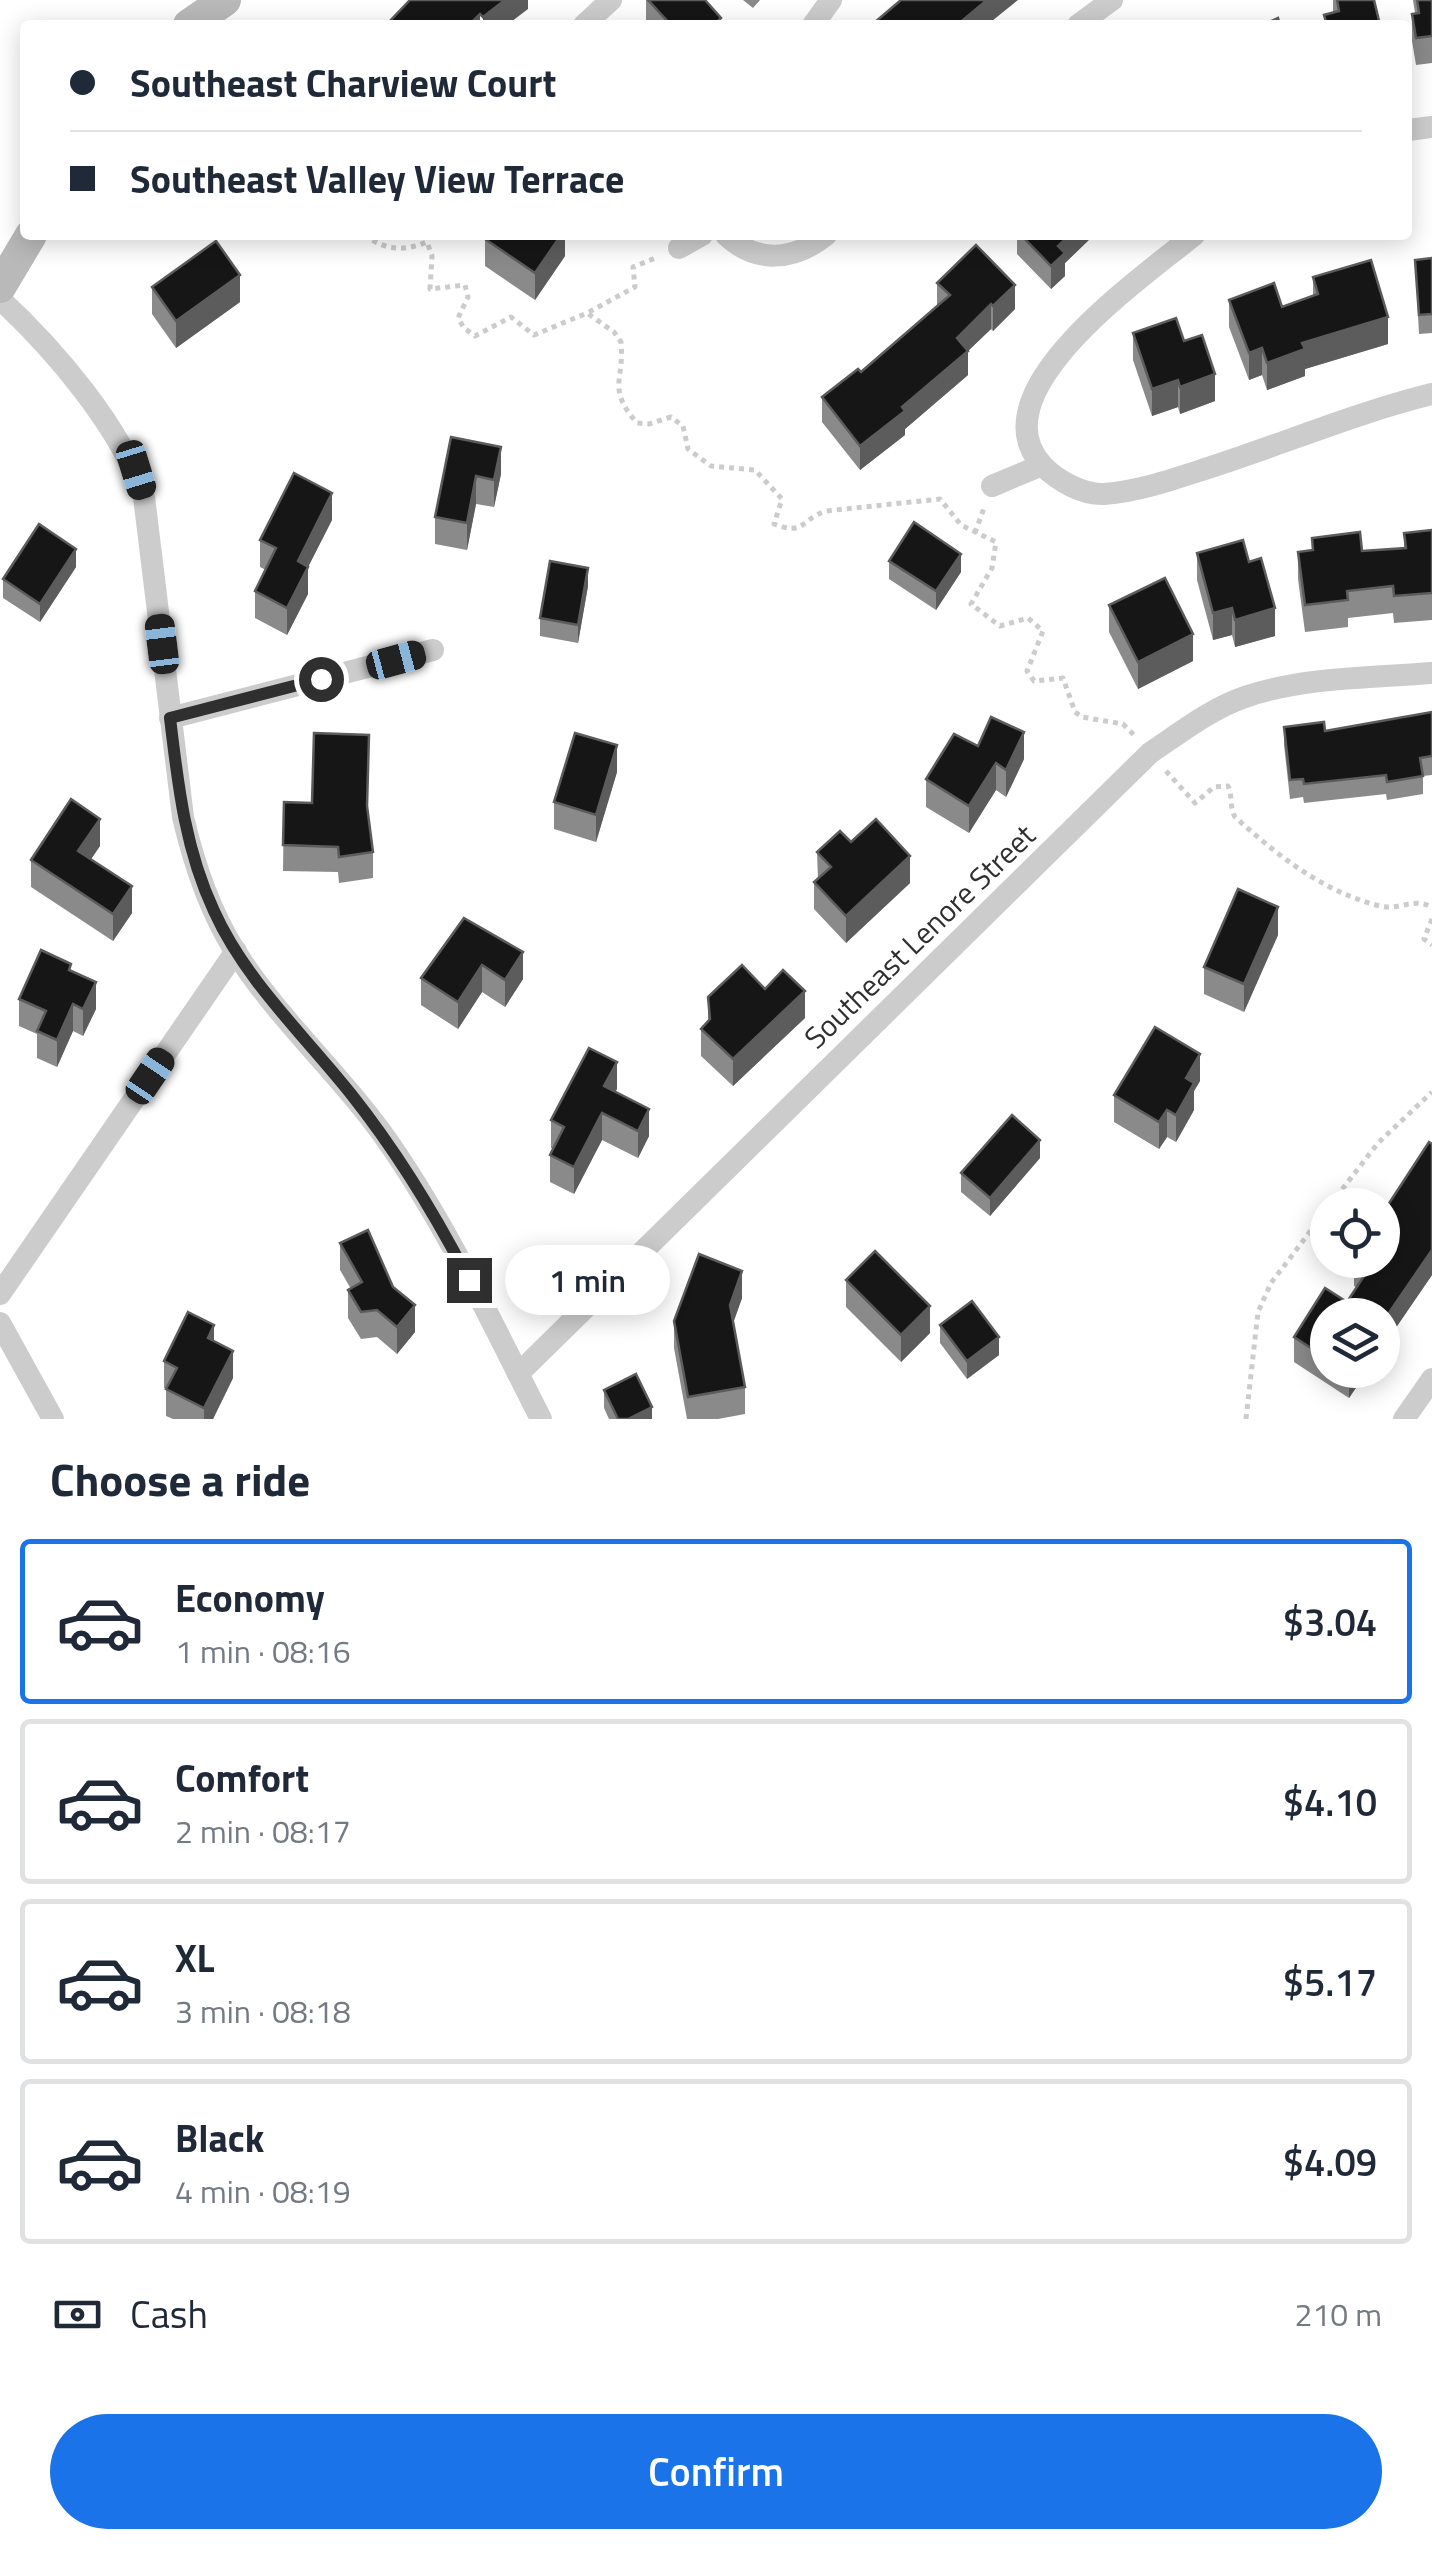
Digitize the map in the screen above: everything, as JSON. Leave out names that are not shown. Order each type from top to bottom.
[{"type":"street","points":[[196,20],[225,0]]},
{"type":"street","points":[[589,20],[611,0]]},
{"type":"street","points":[[1085,20],[1112,0]]},
{"type":"street","points":[[0,286],[29,240]]},
{"type":"street","points":[[679,248],[693,240]]},
{"type":"street","points":[[731,240],[762,257],[794,254],[820,240]]},
{"type":"street","points":[[1188,240],[1069,343],[1040,380],[1029,403],[1025,424],[1042,465],[1081,491],[1098,494],[1130,490],[1432,394]]},
{"type":"street","points":[[0,299],[102,415],[136,470],[144,497],[183,817],[214,911],[236,951],[389,1143],[437,1218],[540,1419]]},
{"type":"street","points":[[992,486],[1042,465]]},
{"type":"street","points":[[170,718],[434,650]]},
{"type":"street","name":"Southeast Lenore Street","points":[[518,1374],[1150,754],[1241,698],[1274,689],[1432,673]]},
{"type":"street","points":[[0,1294],[236,951]]},
{"type":"street","points":[[0,1323],[52,1419]]},
{"type":"street","points":[[1404,1419],[1432,1379]]},
{"type":"path","points":[[376,240],[396,249],[426,242],[432,256],[430,288],[465,285],[468,297],[458,318],[475,336],[510,317],[534,334],[587,313],[635,286],[634,267],[679,248]]},
{"type":"path","points":[[587,313],[614,332],[621,342],[616,375],[624,408],[638,423],[648,424],[671,416],[683,426],[688,448],[711,466],[750,469],[761,474],[782,499],[774,524],[800,529],[813,516],[826,511],[940,499],[960,525],[996,542],[992,568],[971,604],[1000,626],[1028,618],[1043,631],[1027,672],[1034,681],[1044,683],[1063,678],[1075,712],[1082,717],[1124,724],[1140,741]]},
{"type":"path","points":[[1162,767],[1195,804],[1214,788],[1228,786],[1229,807],[1235,818],[1302,872],[1386,908],[1413,902],[1432,907]]},
{"type":"path","points":[[1432,919],[1424,940],[1432,945]]},
{"type":"path","points":[[1343,1188],[1378,1143],[1432,1092]]},
{"type":"path","points":[[1246,1419],[1258,1312],[1271,1282],[1310,1231]]},
{"type":"building","points":[[410,0],[505,0],[474,20],[391,20]]},
{"type":"building","points":[[648,0],[705,0],[721,18],[719,20],[666,20]]},
{"type":"building","points":[[901,0],[987,0],[963,20],[877,20]]},
{"type":"building","points":[[1337,0],[1374,0],[1379,20],[1326,20],[1324,15],[1339,11]]},
{"type":"building","points":[[1417,0],[1432,0],[1432,36],[1416,38],[1412,14],[1419,13]]},
{"type":"building","points":[[486,240],[558,240],[535,273]]},
{"type":"building","points":[[1026,240],[1065,240],[1058,246],[1065,253],[1051,266]]},
{"type":"building","points":[[216,241],[240,275],[176,321],[152,287]]},
{"type":"building","points":[[976,245],[1015,285],[957,338],[968,351],[902,407],[905,411],[860,446],[822,397],[858,369],[861,372],[950,295],[937,283]]},
{"type":"building","points":[[1432,258],[1432,314],[1419,315],[1415,260]]},
{"type":"building","points":[[1371,260],[1388,317],[1302,343],[1305,349],[1267,363],[1262,348],[1249,353],[1229,300],[1274,283],[1282,307],[1318,294],[1313,277]]},
{"type":"building","points":[[1176,318],[1184,341],[1202,335],[1215,374],[1180,387],[1178,380],[1152,389],[1133,333]]},
{"type":"building","points":[[451,437],[501,447],[494,480],[476,476],[467,523],[435,517]]},
{"type":"building","points":[[294,473],[332,493],[298,561],[308,567],[287,608],[255,591],[276,548],[260,540]]},
{"type":"building","points":[[914,522],[961,554],[936,591],[889,561]]},
{"type":"building","points":[[39,524],[76,549],[40,604],[3,579]]},
{"type":"building","points":[[1432,530],[1432,593],[1394,596],[1393,586],[1347,591],[1348,600],[1305,605],[1298,552],[1313,550],[1312,538],[1360,532],[1362,551],[1406,548],[1404,533]]},
{"type":"building","points":[[1243,540],[1249,562],[1261,558],[1275,608],[1235,620],[1232,608],[1213,613],[1197,553]]},
{"type":"building","points":[[550,561],[588,568],[578,625],[540,618]]},
{"type":"building","points":[[1165,578],[1193,634],[1138,662],[1109,605]]},
{"type":"building","points":[[1432,712],[1432,756],[1420,758],[1423,776],[1387,782],[1386,775],[1304,784],[1303,779],[1290,780],[1284,727],[1324,722],[1325,731]]},
{"type":"building","points":[[991,717],[1024,732],[1006,770],[996,763],[969,806],[926,779],[954,734],[978,746]]},
{"type":"building","points":[[314,733],[369,735],[367,806],[373,852],[339,857],[338,847],[283,845],[284,802],[312,803]]},
{"type":"building","points":[[575,733],[617,745],[596,815],[554,802]]},
{"type":"building","points":[[71,799],[100,819],[78,851],[132,886],[113,914],[31,860]]},
{"type":"building","points":[[876,819],[910,856],[846,916],[814,882],[831,867],[817,852],[840,831],[851,842]]},
{"type":"building","points":[[1238,889],[1278,907],[1244,984],[1204,967]]},
{"type":"building","points":[[464,918],[523,952],[505,980],[482,965],[458,1002],[421,978]]},
{"type":"building","points":[[41,950],[71,964],[69,970],[96,982],[83,1009],[73,1004],[57,1040],[37,1031],[46,1011],[19,999]]},
{"type":"building","points":[[742,965],[765,989],[783,970],[805,991],[733,1059],[701,1029],[710,1019],[708,997]]},
{"type":"building","points":[[1155,1027],[1200,1054],[1186,1078],[1194,1083],[1176,1115],[1167,1110],[1159,1122],[1114,1095]]},
{"type":"building","points":[[589,1048],[617,1062],[604,1086],[649,1109],[638,1131],[602,1113],[574,1167],[550,1155],[564,1127],[551,1120]]},
{"type":"building","points":[[1012,1115],[1040,1140],[990,1198],[961,1173]]},
{"type":"building","points":[[1429,1142],[1432,1144],[1432,1250],[1399,1298],[1350,1298],[1363,1278],[1400,1278],[1399,1188]]},
{"type":"building","points":[[368,1230],[393,1287],[415,1305],[397,1327],[377,1310],[361,1312],[348,1290],[362,1282],[340,1243]]},
{"type":"building","points":[[875,1251],[930,1306],[901,1335],[846,1280]]},
{"type":"building","points":[[699,1254],[742,1271],[730,1305],[745,1387],[688,1397],[674,1321]]},
{"type":"building","points":[[1325,1288],[1341,1298],[1319,1298]]},
{"type":"building","points":[[972,1301],[999,1337],[967,1361],[940,1325]]},
{"type":"building","points":[[188,1312],[214,1325],[208,1338],[233,1351],[204,1408],[166,1389],[177,1368],[164,1361]]},
{"type":"building","points":[[1310,1312],[1310,1347],[1294,1337]]},
{"type":"building","points":[[636,1374],[652,1407],[628,1419],[618,1419],[604,1390]]},
{"type":"route","points":[[321,679],[170,718],[191,850],[214,911],[236,951],[389,1143],[437,1218],[469,1280]]}]
